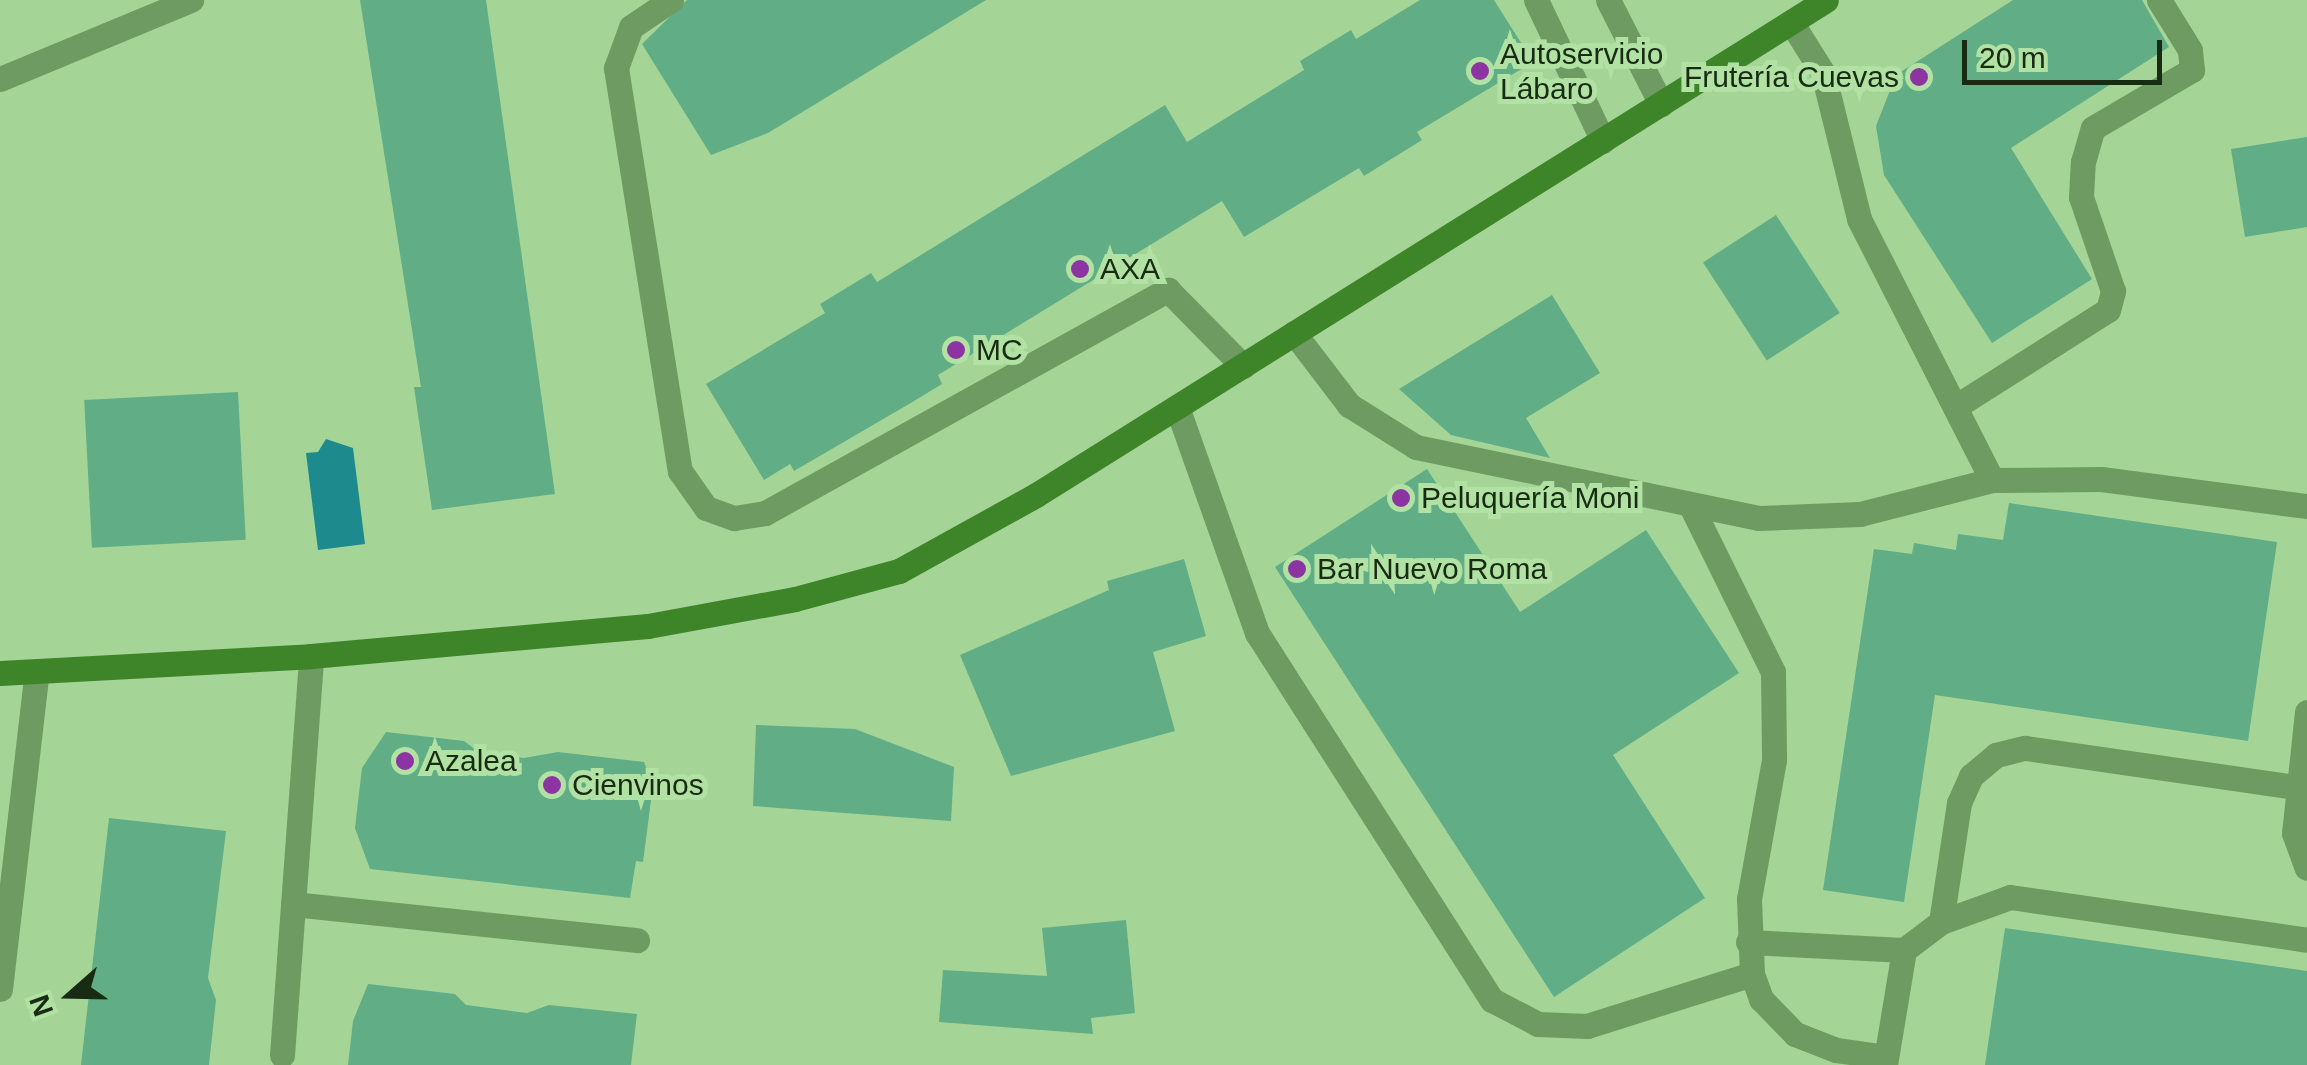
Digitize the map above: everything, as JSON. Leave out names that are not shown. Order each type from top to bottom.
[{"type":"street","points":[[0,79],[191,0]]},
{"type":"street","points":[[671,0],[631,26],[616,68],[680,471],[706,508],[734,518],[765,513],[1168,290],[1243,366]]},
{"type":"street","points":[[1536,0],[1603,140]]},
{"type":"street","points":[[1608,0],[1660,104]]},
{"type":"street","points":[[0,672],[312,656],[648,626],[846,588],[899,571],[958,540],[1178,407],[1826,0]]},
{"type":"street","points":[[1954,406],[2108,310],[2113,291],[2081,197],[2082,162],[2093,128],[2192,70],[2190,50],[2160,0]]},
{"type":"street","points":[[1791,22],[1823,74],[1859,219],[1992,480]]},
{"type":"street","points":[[1294,334],[1349,405],[1416,447],[1759,518],[1816,518],[1992,480],[2101,479],[2307,506]]},
{"type":"street","points":[[1178,407],[1257,633],[1492,1000],[1538,1024],[1586,1026],[1752,974]]},
{"type":"street","points":[[1690,506],[1774,672],[1774,760],[1748,942],[1752,974],[1761,999],[1795,1034],[1836,1050],[1886,1061],[1904,950]]},
{"type":"street","points":[[282,1055],[312,656]]},
{"type":"street","points":[[0,989],[37,672]]},
{"type":"street","points":[[2307,712],[2294,833],[2307,868]]},
{"type":"street","points":[[1942,922],[1959,803],[1972,776],[1996,755],[2026,748],[2296,787]]},
{"type":"street","points":[[1748,942],[1904,950],[1942,922],[2010,897],[2307,940]]},
{"type":"street","points":[[293,904],[637,940]]},
{"type":"water","points":[[326,439],[353,448],[365,544],[318,550],[306,453],[318,452]]},
{"type":"building","points":[[360,0],[486,0],[555,494],[432,510],[414,387],[421,387]]},
{"type":"building","points":[[687,0],[986,0],[768,133],[711,155],[642,44]]},
{"type":"building","points":[[1420,0],[1494,0],[1533,62],[1417,132],[1422,140],[1364,176],[1359,168],[1244,237],[1222,201],[938,375],[942,384],[794,471],[790,464],[764,480],[706,384],[825,313],[820,304],[871,273],[877,282],[1165,105],[1187,142],[1304,70],[1300,61],[1351,30],[1356,39]]},
{"type":"building","points":[[2013,0],[2142,0],[2169,47],[2011,148],[2092,279],[1992,343],[1884,175],[1876,126],[1896,75]]},
{"type":"building","points":[[2307,137],[2307,227],[2245,237],[2231,149]]},
{"type":"building","points":[[1776,215],[1840,313],[1767,361],[1703,262]]},
{"type":"building","points":[[1552,295],[1600,373],[1526,418],[1550,458],[1451,435],[1399,389]]},
{"type":"building","points":[[238,392],[246,540],[92,548],[84,400]]},
{"type":"building","points":[[1427,469],[1520,612],[1646,530],[1739,673],[1613,755],[1705,898],[1554,997],[1275,567]]},
{"type":"building","points":[[2009,503],[2277,542],[2248,741],[1935,695],[1904,902],[1823,890],[1874,549],[1912,554],[1914,543],[1956,550],[1958,534],[2003,540]]},
{"type":"building","points":[[1184,559],[1206,636],[1153,652],[1175,731],[1011,776],[960,655],[1109,590],[1107,581]]},
{"type":"building","points":[[756,725],[855,729],[954,767],[951,821],[753,806]]},
{"type":"building","points":[[386,732],[464,741],[480,753],[524,758],[558,752],[644,762],[653,785],[643,862],[636,861],[630,898],[370,869],[355,828],[362,768]]},
{"type":"building","points":[[109,818],[226,831],[208,978],[216,1000],[209,1065],[81,1065]]},
{"type":"building","points":[[1126,920],[1135,1013],[1091,1018],[1093,1034],[939,1022],[943,970],[1047,976],[1042,928]]},
{"type":"building","points":[[2005,928],[2307,971],[2307,1065],[1985,1065]]},
{"type":"building","points":[[368,984],[455,994],[466,1005],[527,1013],[549,1005],[637,1014],[631,1065],[348,1065],[353,1021]]},
{"type":"place","name":"Autoservicio Lábaro","points":[[1480,71]]},
{"type":"place","name":"Frutería Cuevas","points":[[1919,77]]},
{"type":"place","name":"AXA","points":[[1080,269]]},
{"type":"place","name":"MC","points":[[956,350]]},
{"type":"place","name":"Peluquería Moni","points":[[1401,498]]},
{"type":"place","name":"Bar Nuevo Roma","points":[[1297,569]]},
{"type":"place","name":"Azalea","points":[[405,761]]},
{"type":"place","name":"Cienvinos","points":[[552,785]]}]
